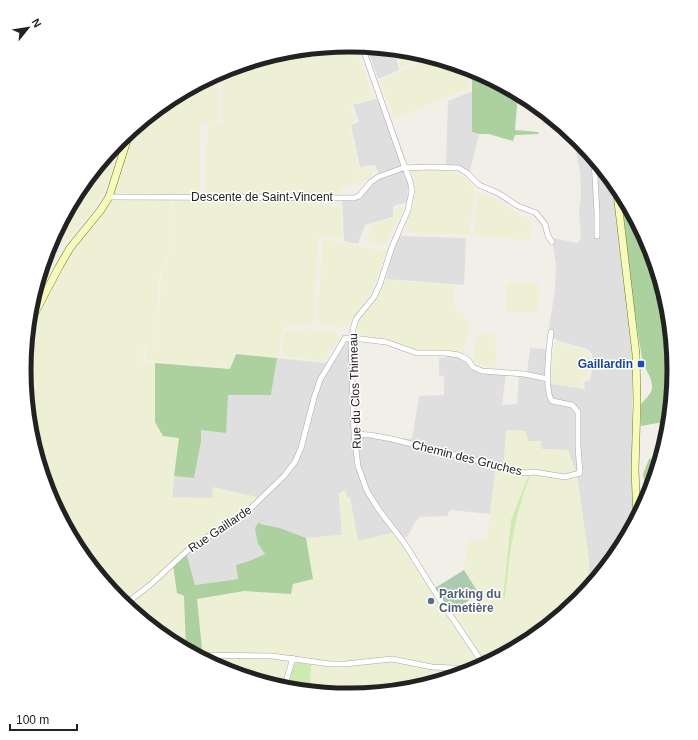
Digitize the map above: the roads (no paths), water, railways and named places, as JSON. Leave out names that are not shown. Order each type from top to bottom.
[{"type":"main road","points":[[37,309],[70,248],[100,211],[109,197],[126,143]]},
{"type":"main road","points":[[618,201],[636,354],[637,395],[634,470],[636,506]]},
{"type":"street","name":"Rue du Clos Thimeau","points":[[364,53],[412,190],[408,210],[394,242],[380,284],[374,297],[354,324],[351,338],[354,434],[358,466],[367,491],[378,510],[405,544],[438,597],[480,660]]},
{"type":"street","name":"Descente de Saint-Vincent","points":[[109,197],[354,198],[360,196],[371,182],[405,168],[459,168],[464,170],[479,185],[498,193],[518,206],[536,213],[545,224],[548,236],[552,242]]},
{"type":"street","points":[[594,168],[597,236]]},
{"type":"street","name":"Rue Gaillarde","points":[[130,600],[149,586],[189,549],[250,509],[284,476],[295,462],[301,448],[320,380],[354,324]]},
{"type":"street","points":[[345,338],[386,342],[417,353],[458,355],[468,360],[477,369],[489,372],[524,374],[548,379],[551,332]]},
{"type":"street","name":"Chemin des Gruches","points":[[354,434],[392,439],[525,473],[534,472],[564,476],[580,473],[578,412],[572,405],[552,401],[549,395],[548,379]]},
{"type":"street","points":[[208,655],[272,656],[330,664],[345,664],[392,659],[432,667],[459,668]]},
{"type":"street","points":[[286,682],[293,658]]},
{"type":"place","name":"Gaillardin","points":[[641,364]]},
{"type":"place","name":"Parking du Cimetière","points":[[431,601]]}]
